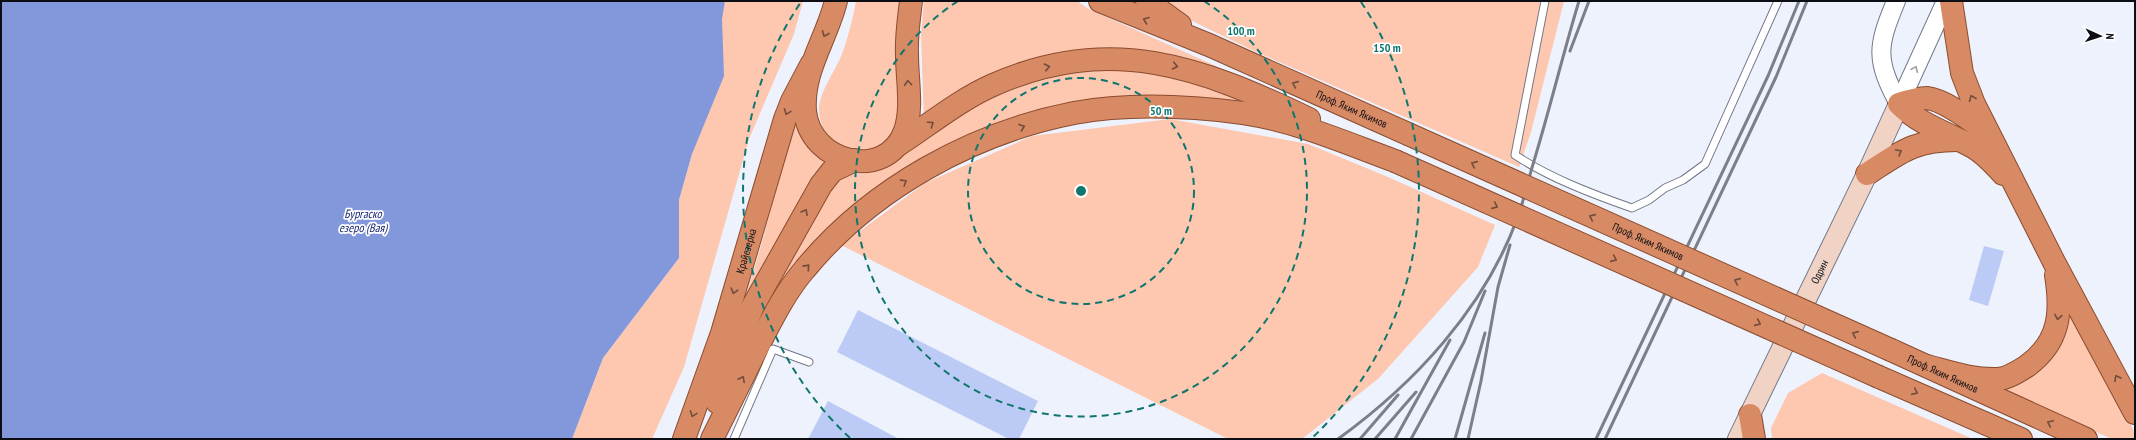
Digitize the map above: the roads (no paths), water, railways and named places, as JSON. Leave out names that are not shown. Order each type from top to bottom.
[{"type":"highway","points":[[836,1],[824,36],[811,65],[805,111],[808,126],[820,145],[837,158],[870,161],[882,157],[959,104],[992,85],[1028,72],[1065,63],[1102,59],[1140,60],[1177,66],[1214,77],[1263,97],[1396,162],[1879,377],[1993,431],[2021,439]]},
{"type":"highway","points":[[898,145],[905,130],[908,114],[906,54],[912,1]]},
{"type":"highway","points":[[1100,1],[1209,45]]},
{"type":"highway","points":[[1147,1],[1209,45]]},
{"type":"highway","points":[[1951,1],[1962,72],[1974,104],[2055,264],[2135,413]]},
{"type":"highway","name":"Проф. Яким Якимов","points":[[1209,45],[1927,366],[2086,439]]},
{"type":"highway","name":"Крайезерна","points":[[684,439],[722,333],[785,119],[792,100],[811,65]]},
{"type":"highway","points":[[1899,104],[1915,99],[1927,98],[1965,116],[1989,133]]},
{"type":"highway","points":[[1899,104],[1918,120],[1988,157],[2006,176],[2022,198]]},
{"type":"highway","points":[[712,439],[778,307],[804,269],[865,210],[904,182],[944,159],[986,140],[1030,124],[1076,113],[1165,106],[1245,114],[1307,128],[1396,162]]},
{"type":"highway","points":[[1867,174],[1908,148],[1937,140],[1958,140]]},
{"type":"highway","points":[[705,439],[737,345],[770,274],[826,177],[832,171],[855,160]]},
{"type":"highway","points":[[1927,366],[1973,378],[1998,379],[2018,372],[2034,360],[2047,348],[2054,333],[2059,316],[2060,298],[2055,264]]},
{"type":"highway","points":[[1750,414],[1754,439]]},
{"type":"main road","name":"Одрин","points":[[1738,439],[1867,174],[1899,104]]},
{"type":"street","points":[[1896,1],[1882,35],[1881,56],[1883,69],[1899,104]]},
{"type":"street","name":"Одрин","points":[[1899,104],[1946,1]]},
{"type":"lane","points":[[1545,1],[1515,155],[1532,166],[1606,199],[1632,208],[1649,200],[1665,188],[1683,180],[1705,164],[1778,1]]},
{"type":"lane","points":[[734,439],[773,349],[808,362]]},
{"type":"water","name":"Бургаско езеро (Вая)","points":[[1,1],[725,1],[722,19],[724,76],[692,154],[679,200],[679,258],[603,358],[572,439],[1,439]]},
{"type":"railway","points":[[1338,439],[1393,394],[1419,369],[1444,342],[1466,314],[1486,284],[1503,252],[1517,219],[1579,1]]},
{"type":"railway","points":[[1570,51],[1589,1]]},
{"type":"railway","points":[[1596,439],[1768,76],[1799,1]]},
{"type":"railway","points":[[1605,439],[1776,77],[1807,1]]},
{"type":"railway","points":[[1468,439],[1481,381],[1498,287],[1510,245]]},
{"type":"railway","points":[[1411,439],[1464,342],[1485,291]]},
{"type":"railway","points":[[1455,439],[1485,333]]},
{"type":"railway","points":[[1395,439],[1450,340]]},
{"type":"railway","points":[[1375,439],[1416,392]]},
{"type":"railway","points":[[1360,439],[1398,395]]}]
